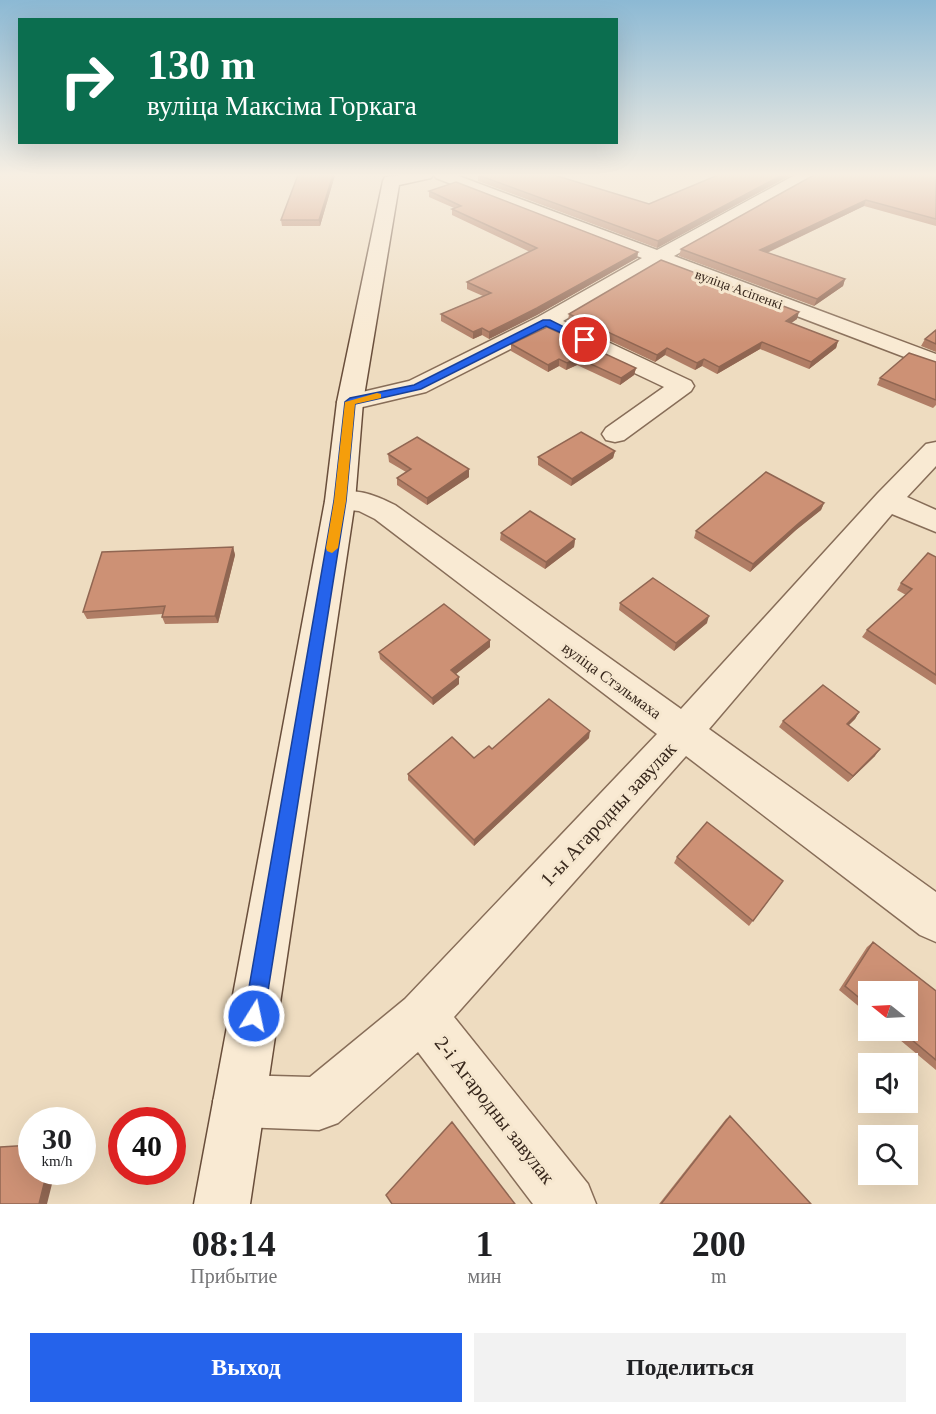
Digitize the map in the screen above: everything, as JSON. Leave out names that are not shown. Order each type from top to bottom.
[{"type":"street","points":[[222,1204],[340,501],[350,402],[390,231]]},
{"type":"street","name":"вуліца Асіпенкі","points":[[587,231],[936,362]]},
{"type":"street","points":[[350,402],[417,387],[546,322],[704,231]]},
{"type":"street","points":[[546,322],[682,386],[615,434]]},
{"type":"street","name":"1-ы Агародны завулак","points":[[239,1101],[319,1104],[422,1016],[683,733],[888,500],[936,450]]},
{"type":"street","points":[[888,500],[936,522]]},
{"type":"street","name":"вуліца Стэльмаха","points":[[340,501],[364,501],[385,512],[936,919]]},
{"type":"street","name":"2-і Агародны завулак","points":[[422,1016],[568,1204]]},
{"type":"building","points":[[500,231],[584,231],[638,252],[489,332],[482,328],[473,332],[441,314],[491,293],[467,282],[537,248]]},
{"type":"building","points":[[631,231],[676,231],[658,241]]},
{"type":"building","points":[[713,231],[800,231],[760,250],[845,279],[817,299],[681,249]]},
{"type":"building","points":[[661,260],[799,312],[786,321],[838,341],[811,362],[762,342],[719,367],[704,359],[697,363],[667,348],[657,355],[569,314]]},
{"type":"building","points":[[547,327],[636,368],[621,378],[578,358],[567,363],[559,359],[548,365],[511,344]]},
{"type":"building","points":[[936,330],[936,344],[925,339]]},
{"type":"building","points":[[909,353],[936,362],[936,400],[880,378]]},
{"type":"building","points":[[581,432],[615,451],[572,479],[538,457]]},
{"type":"building","points":[[417,437],[469,469],[427,498],[397,478],[411,469],[388,454]]},
{"type":"building","points":[[766,472],[824,503],[753,564],[696,531]]},
{"type":"building","points":[[530,511],[575,539],[546,562],[501,533]]},
{"type":"building","points":[[233,547],[215,616],[162,617],[165,606],[83,612],[102,552]]},
{"type":"building","points":[[928,553],[936,557],[936,675],[867,630],[912,589],[901,583]]},
{"type":"building","points":[[653,578],[709,616],[676,643],[620,603]]},
{"type":"building","points":[[444,604],[490,640],[451,670],[459,677],[432,698],[379,652]]},
{"type":"building","points":[[823,685],[859,712],[847,724],[880,749],[853,776],[783,721]]},
{"type":"building","points":[[549,699],[590,731],[474,840],[408,774],[452,737],[474,758],[489,746],[492,749]]},
{"type":"building","points":[[707,822],[783,881],[753,921],[677,857]]},
{"type":"building","points":[[873,942],[936,991],[936,1060],[913,1041],[918,1041],[918,981],[858,981],[858,997],[845,986]]},
{"type":"building","points":[[730,1116],[811,1204],[661,1204]]},
{"type":"building","points":[[452,1122],[515,1204],[392,1204],[386,1195]]},
{"type":"building","points":[[18,1146],[18,1185],[44,1185],[39,1204],[0,1204],[0,1147]]},
{"type":"slow traffic","points":[[332,548],[340,501],[350,402],[377,396]]},
{"type":"route","points":[[254,1016],[340,501],[350,402],[417,387],[546,322],[585,340]]}]
